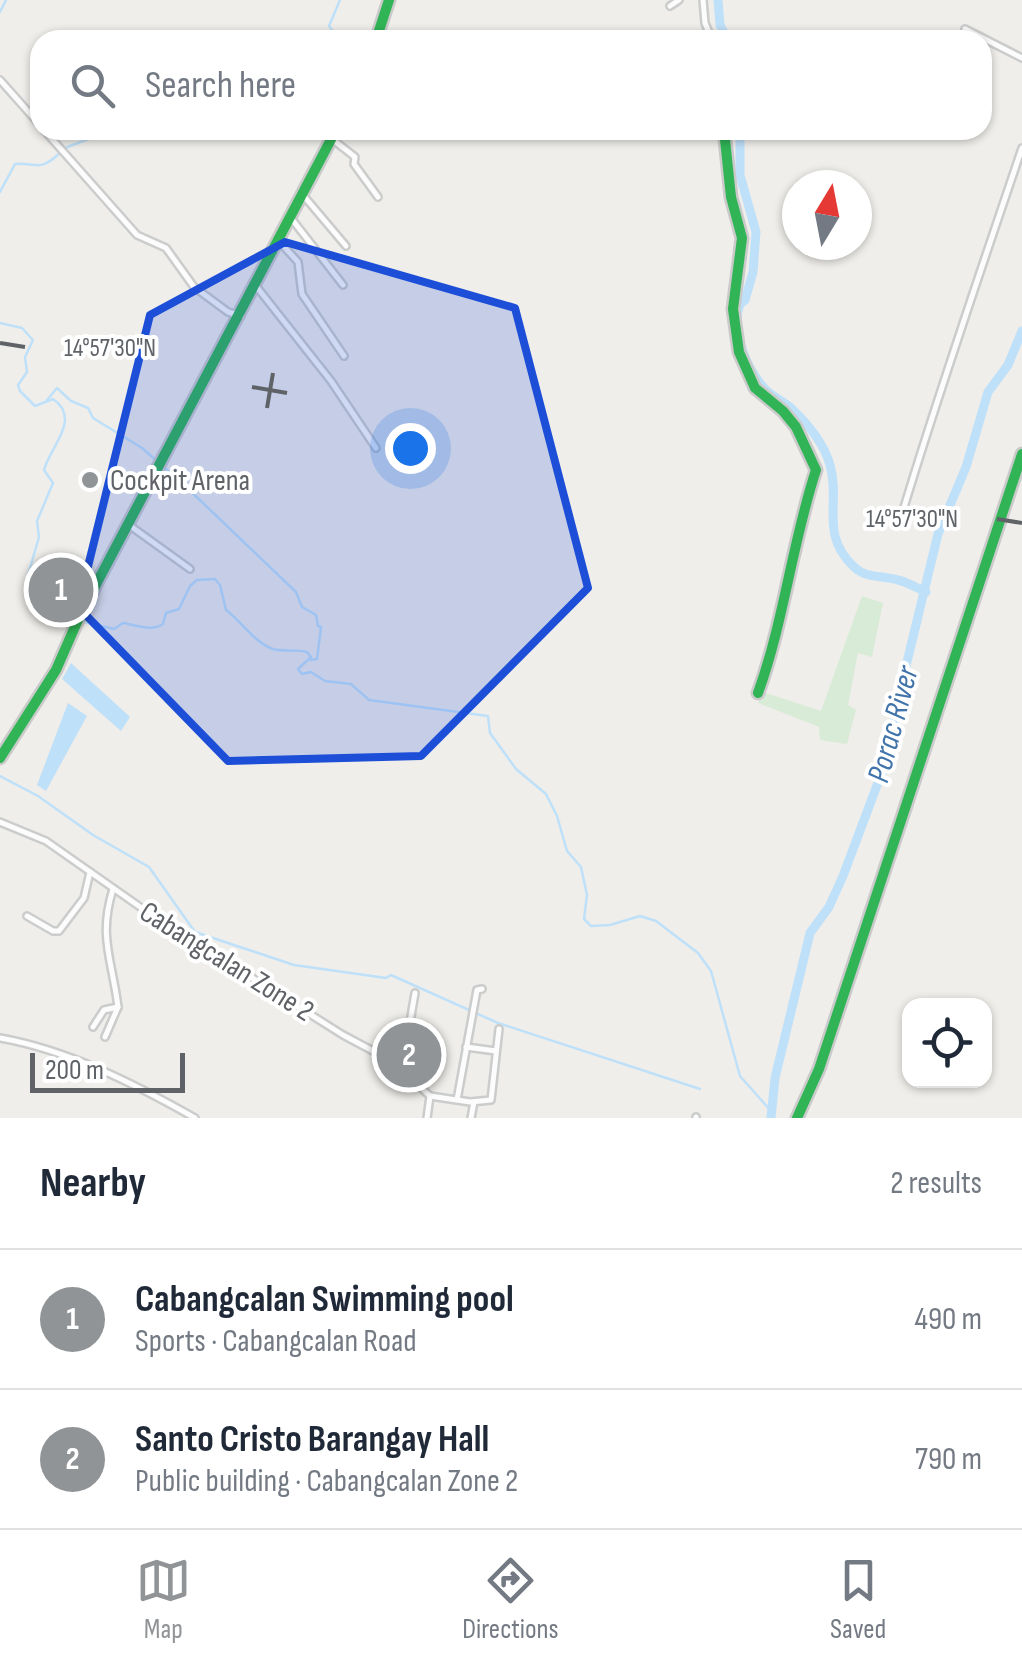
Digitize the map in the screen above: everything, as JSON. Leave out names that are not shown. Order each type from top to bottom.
[{"type":"street","points":[[379,30],[389,0]]},
{"type":"street","points":[[670,6],[679,0]]},
{"type":"street","points":[[703,0],[708,30]]},
{"type":"street","points":[[992,43],[1022,58]]},
{"type":"street","points":[[0,80],[30,114]]},
{"type":"street","points":[[53,140],[137,235],[166,248],[194,288],[240,318]]},
{"type":"street","points":[[0,758],[56,670],[79,618],[331,140]]},
{"type":"street","points":[[339,140],[355,157],[354,164],[378,197]]},
{"type":"street","points":[[725,140],[742,238],[732,309],[739,352],[754,388],[796,427],[816,470],[799,522],[768,665],[758,693]]},
{"type":"street","points":[[902,514],[944,376],[1022,148]]},
{"type":"street","points":[[302,195],[346,246]]},
{"type":"street","points":[[290,218],[342,285]]},
{"type":"street","points":[[279,240],[298,262],[302,294],[344,356]]},
{"type":"street","points":[[256,286],[327,375],[376,448]]},
{"type":"street","points":[[797,1118],[819,1069],[1022,454]]},
{"type":"street","points":[[128,525],[190,569]]},
{"type":"street","name":"Cabangcalan Zone 2","points":[[0,822],[46,841],[113,889],[402,1070],[430,1096]]},
{"type":"street","points":[[27,916],[59,931],[84,898],[90,872]]},
{"type":"street","points":[[105,1037],[118,1007],[104,917],[113,889]]},
{"type":"street","points":[[457,1101],[477,990],[482,989]]},
{"type":"street","points":[[402,1070],[416,993]]},
{"type":"street","points":[[94,1026],[104,1010],[118,1007]]},
{"type":"street","points":[[427,1118],[430,1096],[457,1101],[491,1100],[499,1029]]},
{"type":"street","points":[[0,1038],[29,1043],[129,1083],[195,1118]]},
{"type":"street","points":[[466,1046],[496,1051]]},
{"type":"street","points":[[471,1118],[474,1102]]},
{"type":"highlighted area","points":[[285,242],[515,308],[588,588],[421,756],[228,761],[78,607],[150,315]]},
{"type":"green space","points":[[862,596],[883,603],[872,657],[858,653],[848,705],[856,710],[847,744],[820,740],[819,727],[758,703],[763,692],[821,711]]},
{"type":"water","points":[[71,663],[130,717],[121,731],[62,679]]},
{"type":"water","points":[[68,703],[87,716],[46,791],[37,785]]},
{"type":"waterway","points":[[0,12],[6,0]]},
{"type":"waterway","points":[[332,30],[329,26],[340,0]]},
{"type":"waterway","points":[[718,0],[723,30]]},
{"type":"waterway","points":[[65,148],[86,140]]},
{"type":"waterway","points":[[740,140],[740,175],[756,232],[753,272],[737,314],[747,361],[766,390],[797,414],[824,449],[833,479],[834,530],[843,555],[864,573],[901,581],[926,592]]},
{"type":"waterway","points":[[0,192],[15,164],[42,165],[60,153]]},
{"type":"waterway","points":[[0,323],[22,328],[33,340],[25,357],[27,372],[18,385],[20,391],[35,406],[53,399],[65,415],[62,433],[44,470],[53,483],[37,521],[39,537],[26,582],[59,626],[75,620],[114,629],[123,623],[158,626],[163,624],[166,613],[179,609],[197,580],[215,579],[226,610],[260,642],[277,650],[307,652],[311,657],[298,669],[302,674],[311,672],[325,681],[351,684],[369,700],[488,716],[490,733],[516,769],[546,794],[557,816],[567,851],[581,867],[587,895],[584,919],[591,926],[610,925],[640,916],[656,921],[698,953],[711,971],[740,1076],[771,1111]]},
{"type":"waterway","name":"Porac River","points":[[771,1118],[775,1078],[810,933],[829,907],[843,876],[888,756],[938,534],[966,467],[988,392],[1008,365],[1022,331]]},
{"type":"waterway","points":[[47,400],[57,388],[71,401],[88,408],[93,418],[142,448],[296,592],[302,607],[316,615],[321,627],[317,659],[311,660]]},
{"type":"waterway","points":[[0,776],[149,867],[195,932],[294,965],[386,978],[391,975],[498,1023],[700,1089]]},
{"type":"traffic: fast","points":[[379,30],[389,0]]},
{"type":"traffic: fast","points":[[0,758],[56,670],[81,613],[331,140]]},
{"type":"traffic: fast","points":[[725,140],[731,197],[742,238],[733,309],[739,352],[755,388],[796,427],[816,470],[758,693]]},
{"type":"traffic: fast","points":[[797,1118],[819,1069],[1022,454]]},
{"type":"place","name":"Cockpit Arena","points":[[90,480]]},
{"type":"place","name":"Cabangcalan Swimming pool","points":[[61,590]]},
{"type":"place","name":"Santo Cristo Barangay Hall","points":[[409,1055]]}]
